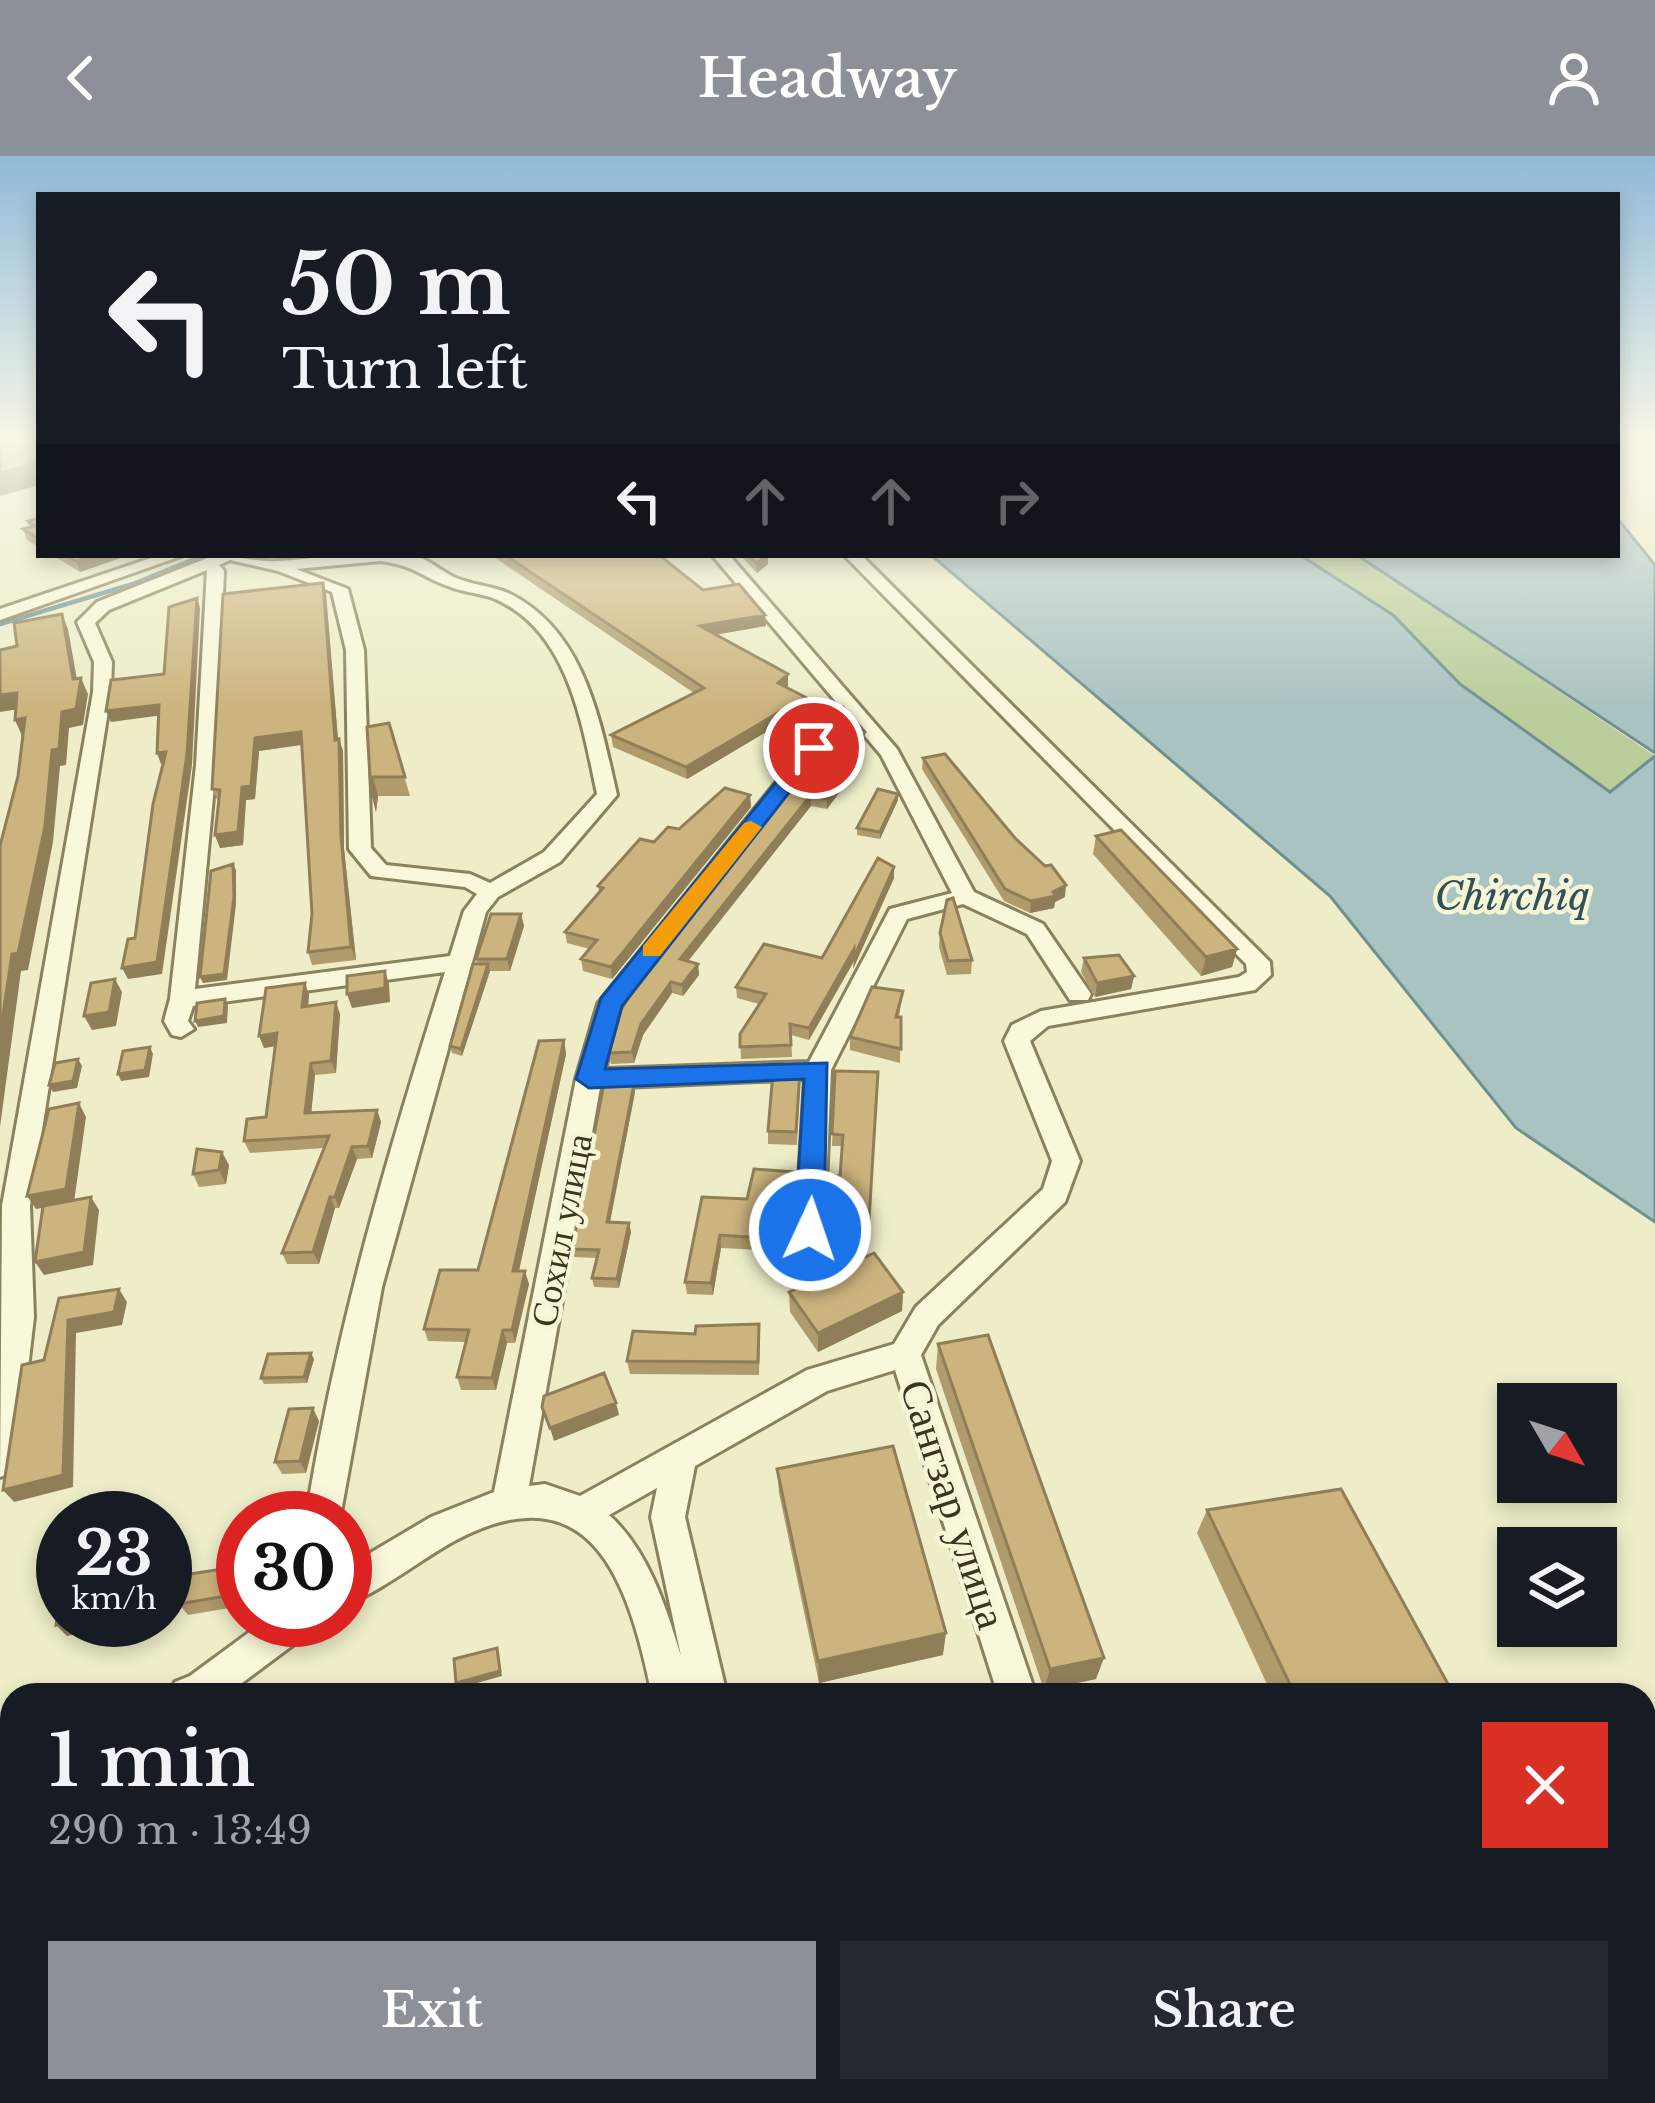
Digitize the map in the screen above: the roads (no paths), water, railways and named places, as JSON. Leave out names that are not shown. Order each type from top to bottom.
[{"type":"street","points":[[0,616],[167,558]]},
{"type":"street","points":[[270,567],[360,558]]},
{"type":"street","points":[[327,1491],[340,1402],[424,1067],[483,901],[552,856],[607,795],[585,696],[546,628],[499,595],[451,582],[416,561],[394,558]]},
{"type":"street","points":[[723,558],[890,753],[965,896],[1035,928],[1079,994]]},
{"type":"street","name":"Сангзар улица","points":[[855,558],[1258,962],[1259,975],[1246,984],[1041,1019],[1021,1031],[1017,1041],[1066,1161],[1064,1178],[1055,1194],[927,1316],[904,1354],[1013,1683]]},
{"type":"street","points":[[181,1029],[176,1021],[206,765],[216,571],[224,559]]},
{"type":"street","points":[[0,1462],[20,1317],[16,1206],[52,962],[102,692],[103,662],[86,622],[103,606],[224,559],[270,567],[340,589],[355,650],[359,849],[380,871],[470,881],[483,901]]},
{"type":"street","name":"Сохил улица","points":[[509,1502],[589,1079],[610,1004],[814,748]]},
{"type":"street","points":[[810,1230],[818,1070],[898,914],[965,896]]},
{"type":"street","points":[[182,999],[460,962]]},
{"type":"street","points":[[589,1079],[818,1070]]},
{"type":"street","points":[[581,1513],[680,1459],[746,1416],[818,1380],[904,1354]]},
{"type":"street","points":[[680,1459],[668,1517],[705,1683]]},
{"type":"street","points":[[372,1572],[461,1521],[509,1502],[533,1500],[581,1513],[602,1527],[643,1593],[668,1683]]},
{"type":"street","points":[[210,1683],[259,1647]]},
{"type":"water","points":[[1620,527],[1624,527],[1655,565],[1655,753],[1362,558],[1620,558]]},
{"type":"water","name":"Chirchiq","points":[[935,558],[1305,558],[1393,615],[1460,684],[1610,792],[1655,756],[1655,1222],[1516,1128],[1330,896]]},
{"type":"waterway","points":[[0,624],[133,584],[197,558]]}]
